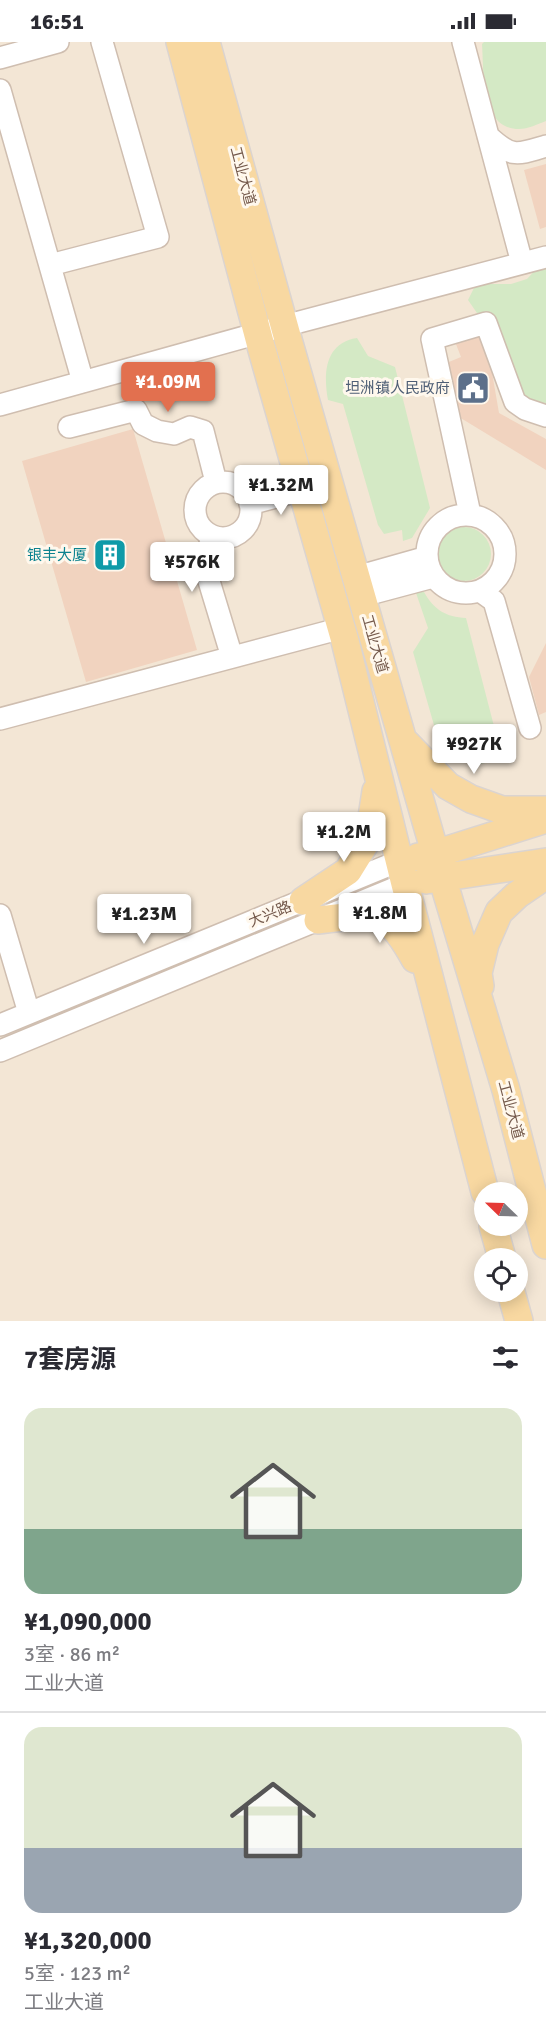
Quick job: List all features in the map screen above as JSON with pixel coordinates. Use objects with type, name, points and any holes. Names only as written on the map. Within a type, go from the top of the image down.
[{"type":"main road","name":"工业大道","points":[[180,42],[258,333],[342,628],[481,1182]]},
{"type":"main road","name":"工业大道","points":[[206,42],[284,326],[506,1090],[546,1245]]},
{"type":"main road","points":[[403,740],[447,786],[471,799],[502,810],[546,810]]},
{"type":"main road","name":"工业大道","points":[[311,910],[348,871],[369,837],[378,774]]},
{"type":"main road","name":"大兴路","points":[[439,865],[546,819]]},
{"type":"main road","name":"大兴路","points":[[402,873],[439,865],[546,862]]},
{"type":"main road","points":[[484,1017],[478,973],[485,944],[499,912],[517,895],[546,875]]},
{"type":"main road","points":[[311,910],[381,916],[391,922],[401,934],[431,988]]},
{"type":"main road","points":[[514,1302],[519,1321]]},
{"type":"street","points":[[0,58],[58,42]]},
{"type":"street","points":[[50,265],[158,237],[102,42]]},
{"type":"street","points":[[463,42],[522,263]]},
{"type":"street","points":[[0,90],[83,382]]},
{"type":"street","points":[[488,136],[502,149],[519,154],[546,146]]},
{"type":"street","points":[[0,405],[546,256]]},
{"type":"street","points":[[470,514],[432,339],[486,323],[515,402],[525,409],[546,416]]},
{"type":"street","points":[[69,427],[136,410],[142,424],[157,431],[174,434],[190,427],[203,431],[216,482]]},
{"type":"street","points":[[216,482],[234,484],[247,496],[250,504],[251,513],[248,523],[234,536],[215,537],[200,526],[195,517],[195,508],[201,492],[216,482]]},
{"type":"street","points":[[250,504],[302,490]]},
{"type":"street","points":[[470,514],[483,518],[493,525],[501,536],[505,548],[505,561],[500,573],[491,584],[480,591],[454,592],[442,586],[430,567],[429,539],[435,528],[445,520],[457,515],[470,514]]},
{"type":"street","points":[[215,537],[202,558],[232,657]]},
{"type":"street","points":[[359,587],[430,567]]},
{"type":"street","points":[[480,591],[494,601],[530,728]]},
{"type":"street","points":[[0,719],[342,628]]},
{"type":"street","name":"大兴路","points":[[0,1025],[311,910],[402,873]]},
{"type":"street","name":"大兴路","points":[[0,1051],[311,910]]},
{"type":"street","points":[[0,915],[28,1013]]},
{"type":"shaded area","points":[[0,42],[546,42],[546,1321],[0,1321]]},
{"type":"green space","points":[[484,42],[546,42],[546,121],[519,129],[506,126],[497,120],[491,109],[484,83],[482,44]]},
{"type":"green space","points":[[540,265],[546,267],[546,403],[532,402],[519,392],[502,361],[502,335],[495,320],[477,313],[468,300],[476,284],[511,284],[527,279]]},
{"type":"green space","points":[[357,338],[368,356],[395,367],[430,508],[412,538],[403,541],[402,530],[384,534],[378,525],[343,404],[328,400],[326,380],[332,353],[346,341]]},
{"type":"green space","points":[[459,527],[469,527],[483,535],[489,544],[491,554],[489,564],[483,573],[469,581],[459,581],[442,569],[437,559],[437,549],[449,532]]},
{"type":"green space","points":[[415,590],[424,592],[432,604],[441,611],[452,616],[466,618],[503,761],[477,764],[456,758],[440,746],[413,652],[428,628]]},
{"type":"building","points":[[546,164],[546,227],[540,229],[524,170]]},
{"type":"building","name":"坦洲镇人民政府","points":[[485,332],[499,413],[546,439],[546,470],[459,417],[444,364],[461,357],[454,339]]},
{"type":"building","name":"银丰大厦","points":[[133,429],[197,650],[86,682],[22,461]]},
{"type":"building","points":[[546,643],[546,712],[539,715],[529,677]]},
{"type":"place","name":"坦洲镇人民政府","points":[[473,388]]},
{"type":"place","name":"银丰大厦","points":[[110,555]]}]
